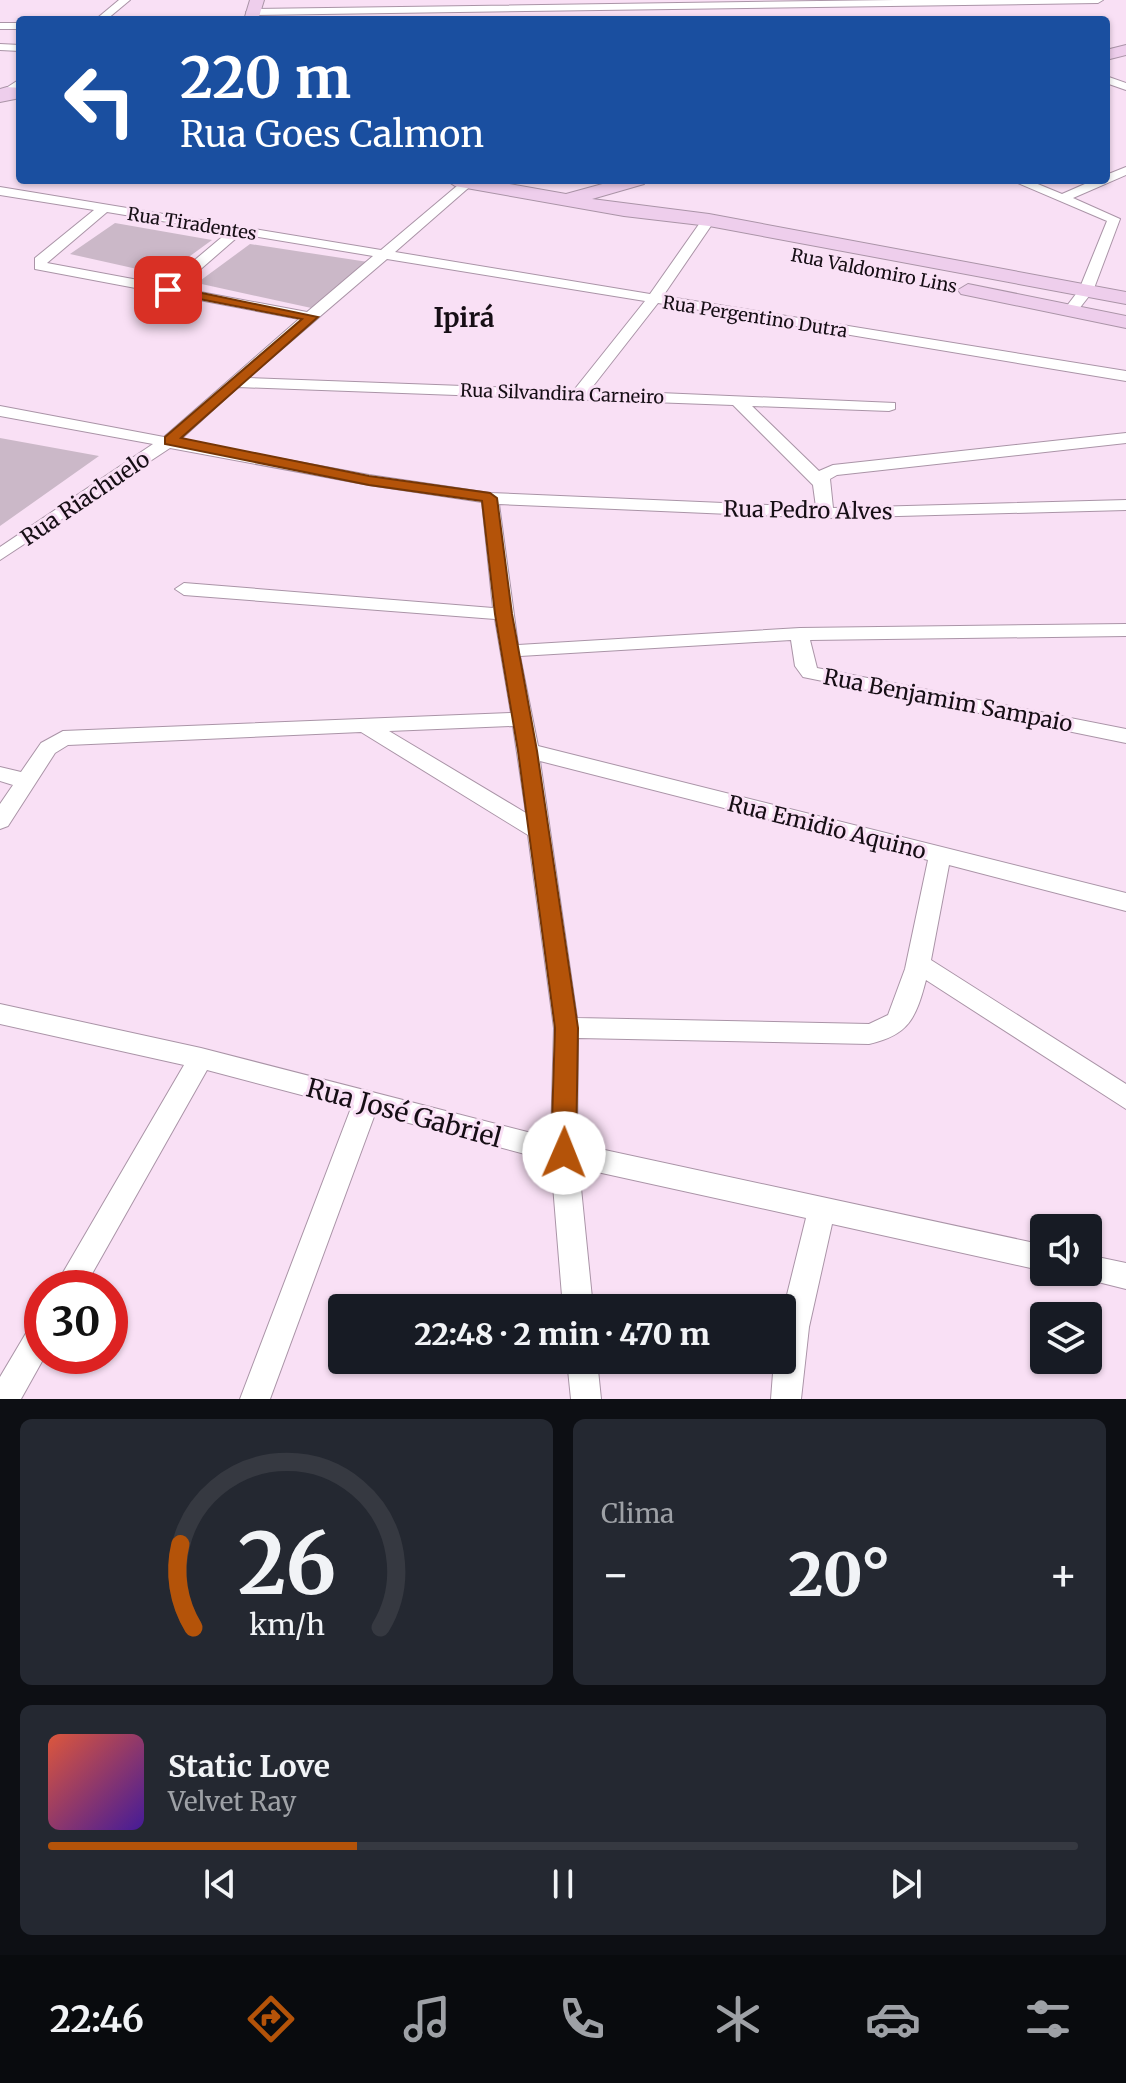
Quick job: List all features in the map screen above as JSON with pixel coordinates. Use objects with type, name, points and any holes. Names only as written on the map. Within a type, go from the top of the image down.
[{"type":"street","points":[[105,16],[125,0]]},
{"type":"street","points":[[358,10],[371,0]]},
{"type":"street","points":[[253,11],[598,3],[848,4],[1098,0]]},
{"type":"street","points":[[848,4],[849,16]]},
{"type":"street","points":[[321,16],[327,11]]},
{"type":"street","name":"Rua Riachuelo","points":[[0,555],[170,440],[385,254],[460,184]]},
{"type":"street","name":"Rua Valdomiro Lins","points":[[474,184],[624,210],[1126,322]]},
{"type":"street","points":[[567,200],[624,184]]},
{"type":"street","points":[[1028,184],[1114,221],[1086,291],[1070,311]]},
{"type":"street","points":[[1064,197],[1095,184]]},
{"type":"street","name":"Rua Tiradentes","points":[[2,192],[385,254]]},
{"type":"street","points":[[103,209],[38,264],[45,268],[312,317]]},
{"type":"street","points":[[579,394],[653,300],[703,227]]},
{"type":"street","name":"Rua Valdomiro Lins","points":[[703,227],[1126,298]]},
{"type":"street","points":[[168,290],[237,231]]},
{"type":"street","name":"Rua Pergentino Dutra","points":[[385,254],[1126,376]]},
{"type":"street","name":"Rua Silvandira Carneiro","points":[[234,382],[889,406]]},
{"type":"street","points":[[737,400],[821,483]]},
{"type":"street","name":"Rua Pedro Alves","points":[[0,411],[170,440],[369,480],[490,498],[825,513],[1126,505]]},
{"type":"street","points":[[825,513],[821,477],[833,470],[1126,438]]},
{"type":"street","points":[[490,498],[503,614],[528,751],[566,1028],[564,1153],[577,1294]]},
{"type":"street","points":[[184,589],[503,614]]},
{"type":"street","points":[[511,651],[800,634],[1126,630]]},
{"type":"street","name":"Rua Benjamim Sampaio","points":[[800,634],[805,666],[810,673],[1126,736]]},
{"type":"street","points":[[0,821],[52,743],[63,738],[520,719]]},
{"type":"street","points":[[364,725],[539,831]]},
{"type":"street","name":"Rua Emidio Aquino","points":[[528,751],[1126,902]]},
{"type":"street","points":[[0,774],[26,781]]},
{"type":"street","points":[[566,1028],[869,1034],[883,1031],[901,1017],[918,963],[940,855]]},
{"type":"street","points":[[918,963],[1126,1098]]},
{"type":"street","name":"Rua José Gabriel","points":[[0,1014],[201,1058],[366,1104],[564,1153],[1030,1255]]},
{"type":"street","points":[[78,1270],[201,1058]]},
{"type":"street","points":[[255,1399],[366,1104]]},
{"type":"street","points":[[786,1399],[792,1331],[822,1210]]},
{"type":"street","points":[[1102,1271],[1126,1276]]},
{"type":"street","points":[[4,1399],[24,1364]]},
{"type":"street","points":[[583,1374],[586,1399]]},
{"type":"shaded area","points":[[115,223],[212,240],[164,275],[70,254]]},
{"type":"shaded area","points":[[250,244],[368,262],[316,309],[197,283]]},
{"type":"shaded area","points":[[0,438],[99,456],[0,526]]},
{"type":"district","name":"Ipirá","points":[[464,318]]},
{"type":"route","points":[[168,290],[312,317],[170,440],[369,480],[490,498],[503,614],[528,751],[566,1028],[564,1153]]}]
